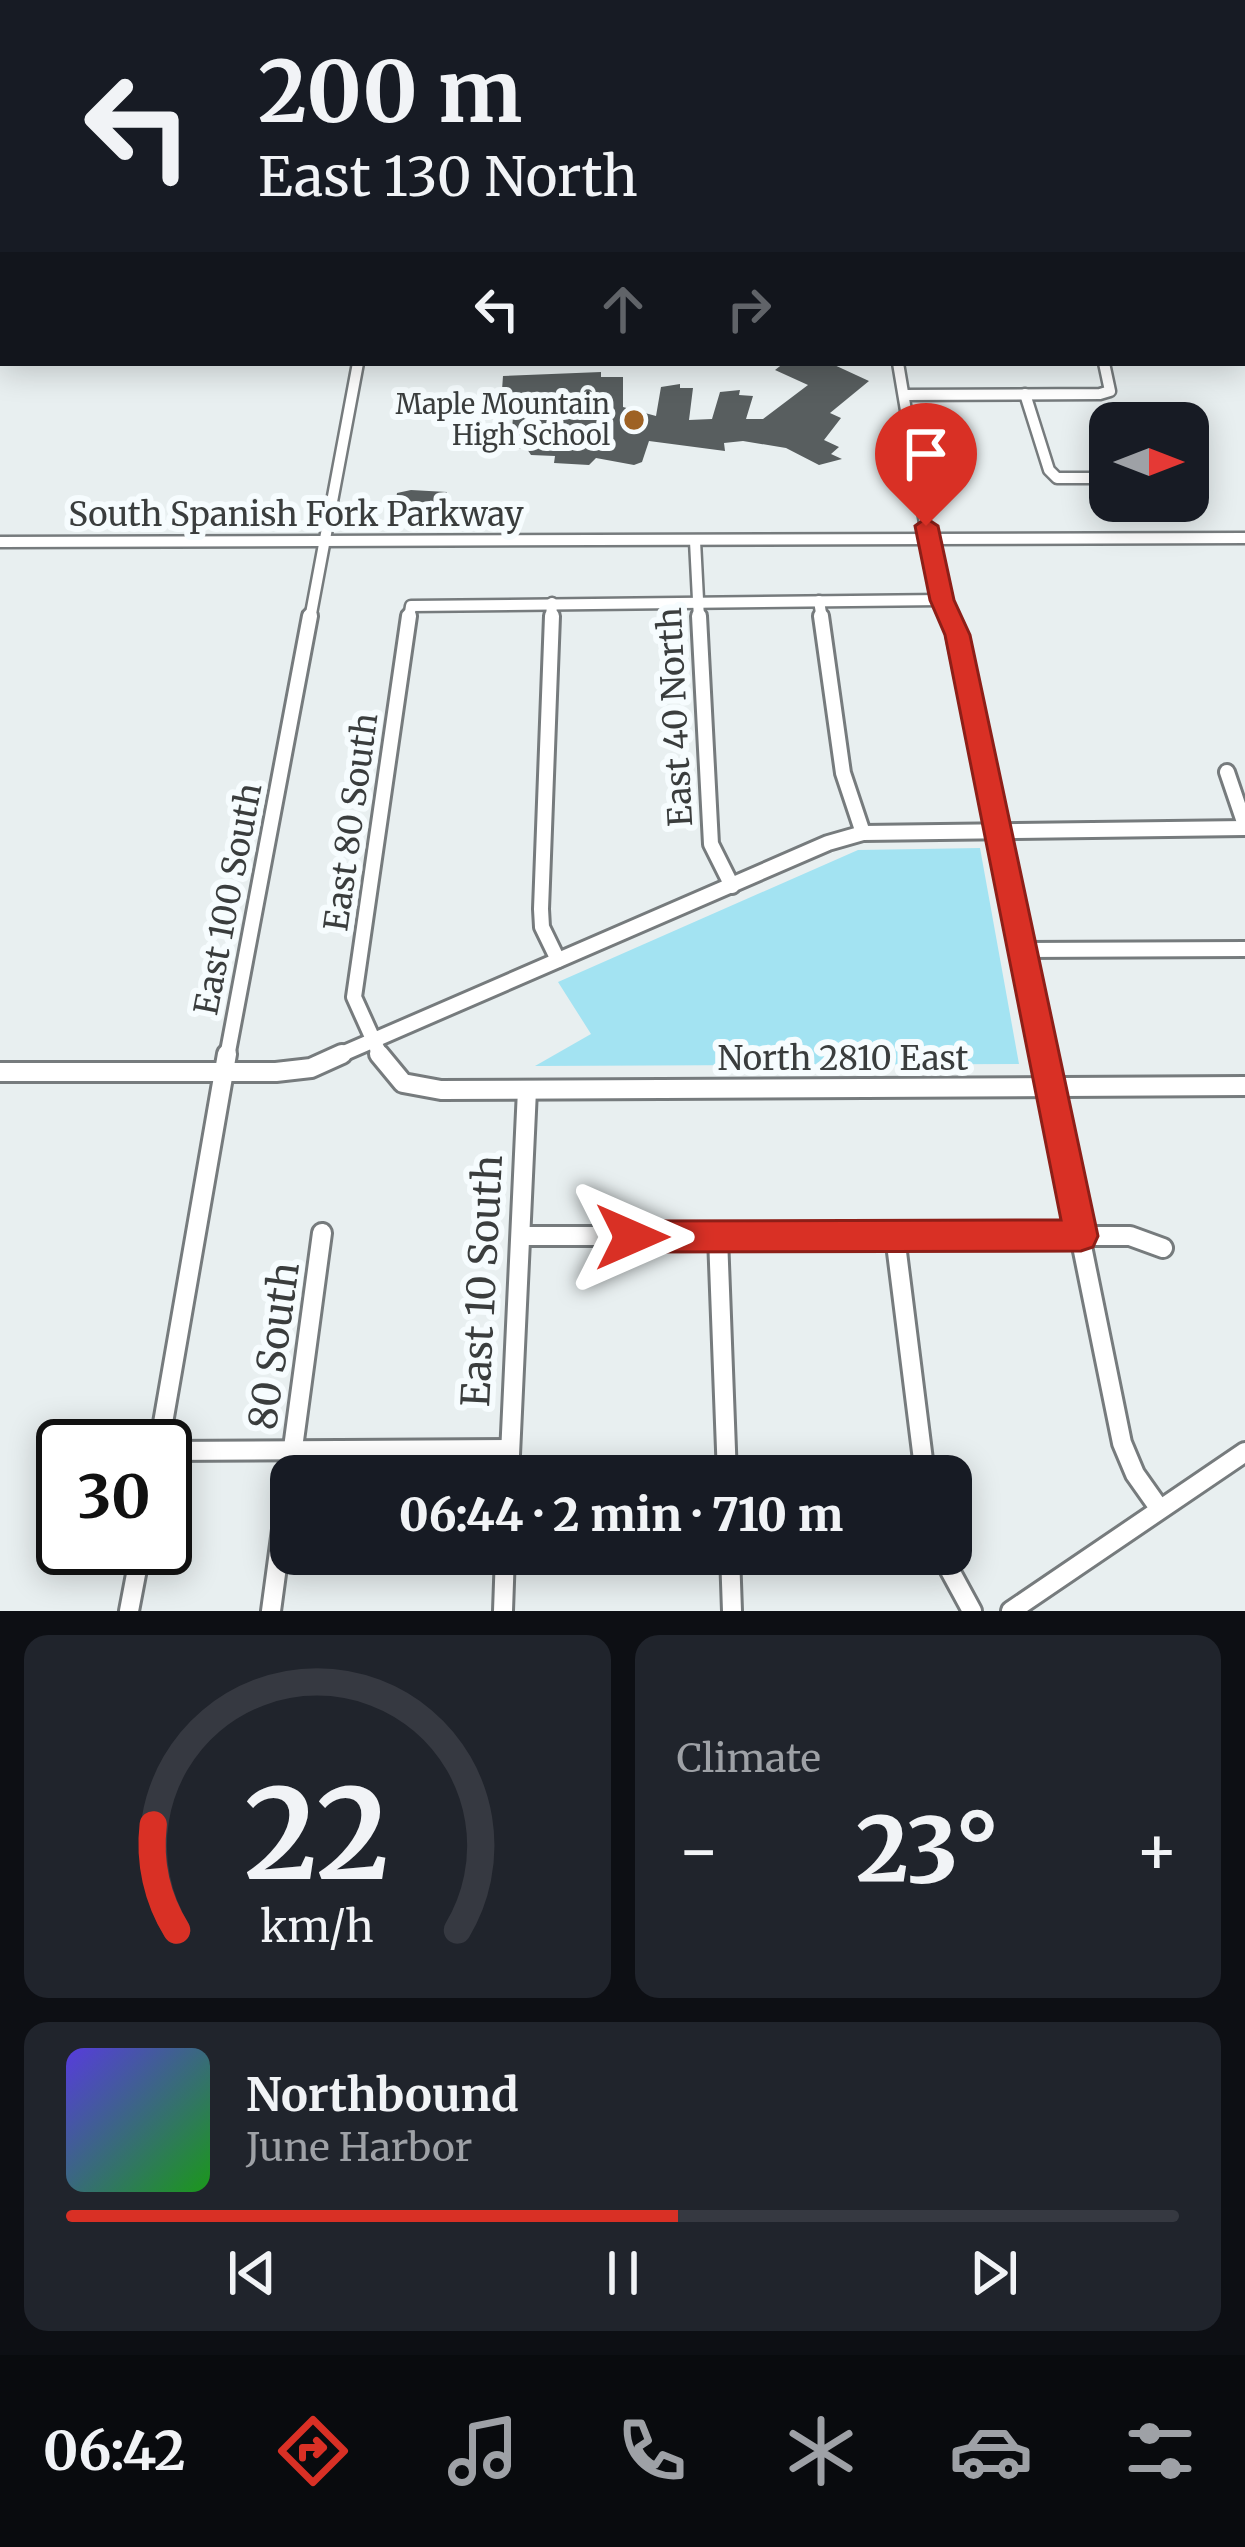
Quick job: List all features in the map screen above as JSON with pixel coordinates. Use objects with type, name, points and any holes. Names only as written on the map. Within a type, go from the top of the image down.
[{"type":"street","name":"East 100 South","points":[[167,1419],[225,1072],[357,366]]},
{"type":"street","points":[[899,366],[912,462],[942,600],[957,635],[1122,1443],[1135,1474],[1159,1508]]},
{"type":"street","points":[[905,395],[1110,392],[1105,366]]},
{"type":"street","points":[[1024,394],[1049,470],[1057,478],[1089,478]]},
{"type":"street","name":"South Spanish Fork Parkway","points":[[0,542],[1245,538]]},
{"type":"street","name":"East 40 North","points":[[695,541],[711,844],[732,886]]},
{"type":"street","points":[[558,961],[542,927],[541,909],[552,603],[942,600]]},
{"type":"street","points":[[819,601],[844,773],[863,833]]},
{"type":"street","name":"East 80 South","points":[[371,1044],[354,997],[411,606],[552,603]]},
{"type":"street","points":[[0,1072],[300,1070],[863,833],[1245,826],[1227,772]]},
{"type":"street","points":[[1023,950],[1245,949]]},
{"type":"street","name":"North 2810 East","points":[[371,1044],[403,1083],[441,1090],[1245,1086]]},
{"type":"street","name":"East 10 South","points":[[510,1455],[527,1090]]},
{"type":"street","name":"80 South","points":[[272,1611],[322,1233]]},
{"type":"street","points":[[521,1236],[1130,1236],[1163,1248]]},
{"type":"street","points":[[895,1236],[922,1455]]},
{"type":"street","points":[[718,1237],[726,1455]]},
{"type":"street","points":[[192,1448],[510,1449]]},
{"type":"street","points":[[1011,1611],[1245,1453]]},
{"type":"street","points":[[129,1611],[136,1575]]},
{"type":"street","points":[[503,1611],[504,1575]]},
{"type":"street","points":[[731,1575],[732,1611]]},
{"type":"street","points":[[952,1575],[972,1611]]},
{"type":"shaded area","points":[[980,848],[1019,1064],[535,1066],[591,1034],[558,982],[858,850]]},
{"type":"building","name":"Maple Mountain High School","points":[[780,366],[836,366],[869,381],[830,413],[841,418],[824,440],[839,447],[831,454],[842,459],[819,465],[786,448],[743,441],[724,443],[725,451],[649,441],[642,462],[634,465],[596,458],[589,465],[554,463],[555,456],[498,448],[499,429],[512,429],[513,417],[501,404],[503,376],[601,372],[601,377],[623,377],[623,407],[656,416],[661,387],[680,384],[680,388],[693,388],[689,420],[712,419],[720,392],[740,390],[739,395],[753,396],[746,419],[763,419],[808,385],[775,370]]},
{"type":"building","points":[[447,492],[445,514],[394,514],[397,493]]},
{"type":"place","name":"Maple Mountain High School","points":[[634,420]]},
{"type":"route","points":[[632,1237],[1081,1236],[957,635],[942,600],[926,526]]}]
